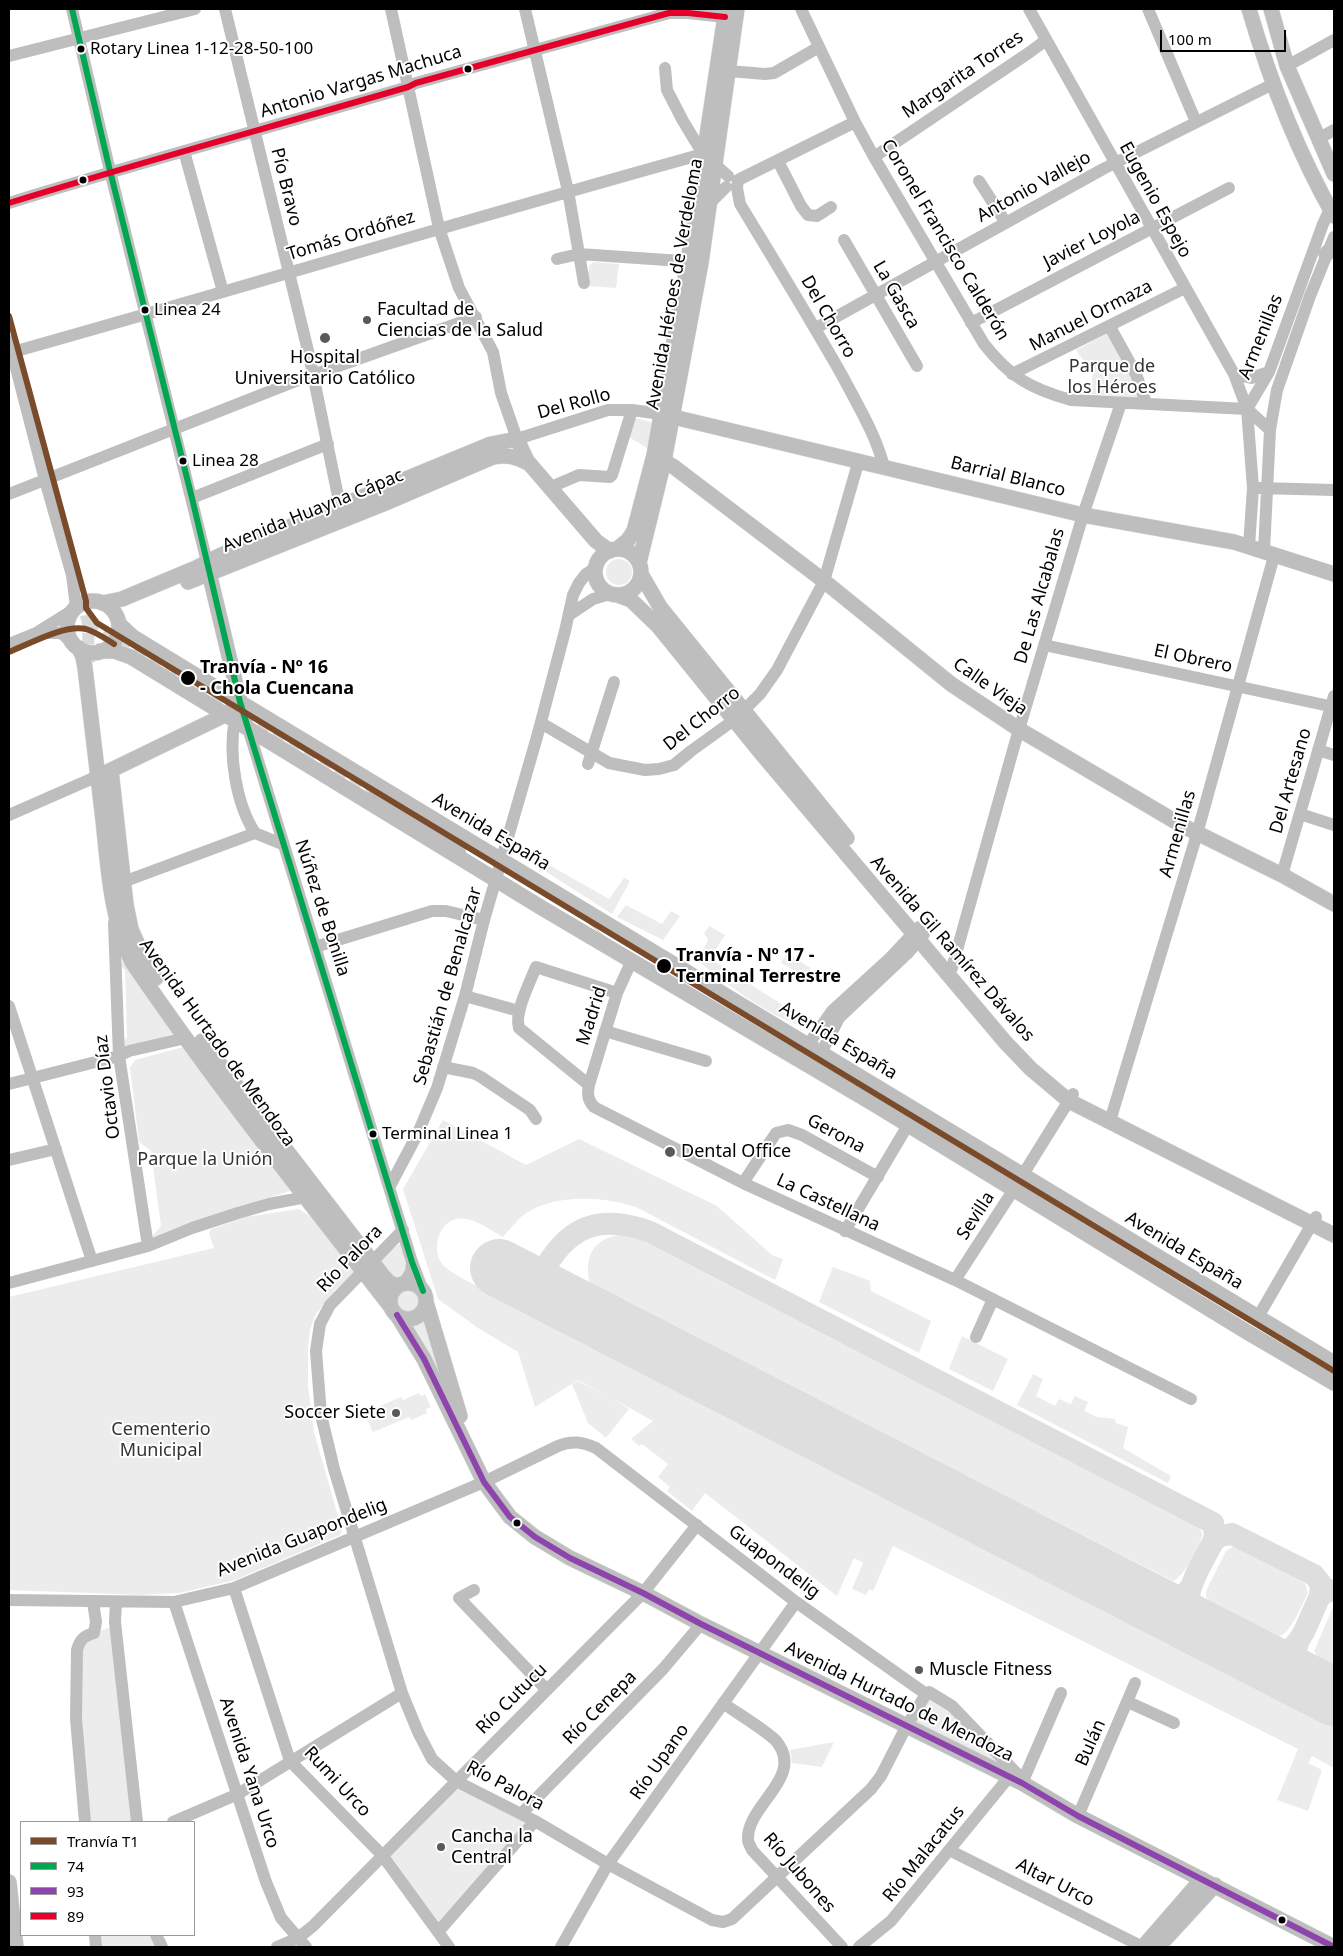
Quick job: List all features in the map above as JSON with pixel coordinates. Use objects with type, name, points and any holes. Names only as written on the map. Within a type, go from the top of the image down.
[{"type":"main road","points":[[1248,9],[1273,84],[1306,163],[1333,210]]},
{"type":"main road","points":[[1271,9],[1287,66],[1334,174]]},
{"type":"main road","name":"Avenida Héroes de Verdeloma","points":[[694,262],[709,204],[709,158],[729,71],[729,12]]},
{"type":"main road","name":"Avenida Héroes de Verdeloma","points":[[640,568],[694,262],[729,12]]},
{"type":"main road","name":"Barrial Blanco","points":[[666,416],[859,460],[1083,515],[1249,546],[1334,574]]},
{"type":"main road","name":"Avenida Gil Ramírez Dávalos","points":[[510,440],[596,541],[614,550],[627,551],[633,555],[660,607],[739,716]]},
{"type":"main road","name":"Avenida Huayna Cápac","points":[[118,621],[124,608],[208,568],[386,495],[491,444],[510,440]]},
{"type":"main road","name":"Avenida Huayna Cápac","points":[[386,495],[503,455],[528,463]]},
{"type":"main road","name":"Avenida Héroes de Verdeloma","points":[[614,550],[628,540],[634,531],[659,458]]},
{"type":"main road","name":"Calle Vieja","points":[[659,458],[674,467],[824,581],[951,684],[1020,730],[1197,834],[1282,875],[1334,904]]},
{"type":"main road","name":"Avenida Gil Ramírez Dávalos","points":[[577,520],[596,566],[595,574],[600,586],[614,595],[631,600],[649,616],[739,716],[949,970],[1034,1065],[1071,1097],[1314,1221],[1334,1235]]},
{"type":"main road","points":[[596,566],[602,556],[614,550]]},
{"type":"main road","name":"Avenida Huayna Cápac","points":[[102,603],[122,598],[196,568],[208,568]]},
{"type":"main road","name":"Núñez de Bonilla","points":[[208,568],[234,698]]},
{"type":"main road","points":[[614,595],[631,592],[636,587],[640,568]]},
{"type":"main road","points":[[95,601],[102,603],[108,606],[118,621],[118,631],[113,643],[100,651],[88,652],[76,646],[68,633],[68,621],[74,609],[86,602],[95,601]]},
{"type":"main road","name":"Avenida España","points":[[118,621],[133,637],[1334,1364]]},
{"type":"main road","name":"Avenida Hurtado de Mendoza","points":[[76,646],[83,657],[131,929],[138,947],[190,1035],[306,1197],[368,1266],[387,1280],[401,1285]]},
{"type":"main road","name":"Avenida España","points":[[100,651],[114,651],[126,655],[236,720],[491,876],[908,1125],[1334,1383]]},
{"type":"main road","points":[[104,773],[236,720],[234,698]]},
{"type":"main road","name":"Avenida Hurtado de Mendoza","points":[[104,773],[108,870],[120,931],[132,962],[368,1266],[420,1352],[484,1482],[510,1517],[535,1537],[570,1558],[643,1593],[700,1624],[906,1727],[1018,1780],[1078,1816],[1334,1947]]},
{"type":"main road","name":"Avenida Gil Ramírez Dávalos","points":[[1314,1221],[1334,1225]]},
{"type":"main road","points":[[414,1284],[425,1296],[423,1311],[416,1317],[406,1319],[394,1311],[391,1295],[401,1285],[414,1284]]},
{"type":"main road","name":"Avenida Hurtado de Mendoza","points":[[425,1296],[473,1460]]},
{"type":"main road","points":[[9,1882],[16,1947]]},
{"type":"main road","points":[[1143,1947],[1208,1882]]},
{"type":"main road","points":[[1158,1947],[1208,1882]]},
{"type":"street","points":[[72,9],[208,568]]},
{"type":"street","points":[[9,56],[195,9]]},
{"type":"street","name":"Pío Bravo","points":[[225,9],[289,274],[343,513]]},
{"type":"street","points":[[391,9],[439,228],[459,288],[493,352],[510,440]]},
{"type":"street","points":[[525,9],[568,191],[584,283]]},
{"type":"street","name":"Coronel Francisco Calderón","points":[[801,9],[855,122],[874,156],[971,323],[998,361],[1012,374],[1043,392],[1071,400],[1247,409]]},
{"type":"street","name":"Eugenio Espejo","points":[[1029,9],[1234,374],[1247,409]]},
{"type":"street","points":[[1148,9],[1196,122]]},
{"type":"street","name":"Antonio Vargas Machuca","points":[[9,202],[110,171],[255,132],[416,83],[669,13],[729,12]]},
{"type":"street","name":"Margarita Torres","points":[[874,156],[1046,40]]},
{"type":"street","points":[[1287,66],[1334,40]]},
{"type":"street","points":[[729,71],[774,73],[819,47]]},
{"type":"street","name":"Del Chorro","points":[[665,68],[667,90],[682,121],[709,158],[732,183],[740,204],[816,328],[868,423],[884,467]]},
{"type":"street","name":"Antonio Vallejo","points":[[816,328],[1116,163],[1273,84]]},
{"type":"street","points":[[709,204],[732,183],[855,122]]},
{"type":"street","points":[[1318,139],[1334,130]]},
{"type":"street","points":[[184,151],[223,292]]},
{"type":"street","name":"Tomás Ordóñez","points":[[10,348],[147,314],[568,191],[709,158]]},
{"type":"street","points":[[778,161],[801,206],[808,215],[817,216],[831,207]]},
{"type":"street","points":[[980,181],[1006,224]]},
{"type":"street","name":"Javier Loyola","points":[[971,323],[1228,188]]},
{"type":"street","name":"Armenillas","points":[[1247,409],[1269,372],[1333,210]]},
{"type":"street","name":"Armenillas","points":[[1111,1118],[1197,834],[1238,687],[1269,553],[1267,488],[1270,430],[1277,390],[1334,237]]},
{"type":"street","name":"La Gasca","points":[[844,240],[917,366]]},
{"type":"street","points":[[557,259],[579,254],[694,262]]},
{"type":"street","name":"Manuel Ormaza","points":[[1012,374],[1110,327],[1185,288]]},
{"type":"street","points":[[9,494],[312,375],[476,317]]},
{"type":"street","points":[[1110,327],[1136,374],[1146,403]]},
{"type":"street","points":[[9,644],[36,633],[74,609],[72,575],[10,348]]},
{"type":"street","points":[[1234,374],[1251,378],[1269,372]]},
{"type":"street","name":"De Las Alcabalas","points":[[949,970],[1083,515],[1122,403]]},
{"type":"street","points":[[1247,409],[1270,430]]},
{"type":"street","points":[[1247,409],[1253,488],[1249,546]]},
{"type":"street","name":"Del Rollo","points":[[510,440],[608,410],[632,410],[666,416]]},
{"type":"street","points":[[551,487],[579,475],[610,477],[632,410]]},
{"type":"street","points":[[192,498],[328,444]]},
{"type":"street","name":"Del Chorro","points":[[541,723],[590,758],[645,770],[674,765],[739,716],[769,683],[786,657],[824,581],[859,460]]},
{"type":"street","points":[[1253,488],[1334,490]]},
{"type":"street","name":"Sebastián de Benalcazar","points":[[390,1186],[425,1118],[437,1088],[465,996],[484,920],[491,876],[502,861],[541,723],[569,615],[572,595],[578,582],[596,566]]},
{"type":"street","points":[[569,615],[593,599],[614,595]]},
{"type":"street","points":[[36,633],[61,633],[76,646]]},
{"type":"street","name":"El Obrero","points":[[1044,646],[1238,687],[1333,703]]},
{"type":"street","points":[[590,758],[614,682]]},
{"type":"street","name":"Núñez de Bonilla","points":[[234,698],[236,720],[282,844],[390,1186],[412,1262],[425,1296]]},
{"type":"street","name":"Del Artesano","points":[[1282,875],[1333,703]]},
{"type":"street","points":[[236,720],[232,744],[236,776],[245,811],[255,833]]},
{"type":"street","points":[[1318,750],[1334,755]]},
{"type":"street","points":[[9,815],[104,773]]},
{"type":"street","name":"Avenida España","points":[[374,795],[438,834],[491,876]]},
{"type":"street","points":[[1300,814],[1334,825]]},
{"type":"street","points":[[123,882],[255,833],[282,844]]},
{"type":"street","name":"Octavio Díaz","points":[[114,898],[119,1056],[148,1246]]},
{"type":"street","points":[[315,946],[432,911],[446,911],[484,920]]},
{"type":"street","points":[[815,1049],[832,1011],[919,933]]},
{"type":"street","name":"Madrid","points":[[589,1085],[617,993],[632,960]]},
{"type":"street","points":[[589,1085],[519,1028],[519,1011],[536,967],[617,993]]},
{"type":"street","points":[[465,996],[519,1011]]},
{"type":"street","points":[[9,1006],[92,1261]]},
{"type":"street","points":[[605,1031],[706,1061]]},
{"type":"street","points":[[9,1084],[119,1056],[128,1056],[180,1043],[190,1035]]},
{"type":"street","points":[[443,1067],[473,1073],[481,1077],[530,1110],[536,1119]]},
{"type":"street","name":"La Castellana","points":[[589,1085],[587,1094],[589,1101],[594,1107],[743,1183],[955,1280],[1191,1399]]},
{"type":"street","name":"Sevilla","points":[[955,1280],[1071,1097]]},
{"type":"street","points":[[845,1231],[908,1125]]},
{"type":"street","name":"Gerona","points":[[743,1183],[776,1133],[788,1130],[802,1135],[878,1176]]},
{"type":"street","points":[[9,1160],[56,1149]]},
{"type":"street","points":[[9,1283],[148,1246],[192,1228],[269,1204],[306,1197]]},
{"type":"street","points":[[1258,1317],[1314,1221]]},
{"type":"street","name":"Río Palora","points":[[403,1230],[330,1305],[323,1316],[317,1334],[316,1352],[321,1415],[327,1443],[402,1693],[418,1732],[432,1759],[456,1781],[521,1814],[608,1864],[712,1920],[723,1922],[732,1919],[871,1789],[881,1776],[906,1727],[926,1694]]},
{"type":"street","points":[[401,1285],[411,1272],[412,1262]]},
{"type":"street","points":[[976,1338],[993,1299]]},
{"type":"street","name":"Guapondelig","points":[[484,1482],[570,1442],[578,1442],[596,1448],[796,1602],[926,1694],[929,1692],[952,1706],[1018,1780]]},
{"type":"street","name":"Avenida Guapondelig","points":[[9,1600],[174,1602],[234,1588],[484,1482]]},
{"type":"street","name":"Río Cutucu","points":[[277,1947],[302,1943],[313,1926],[382,1855],[643,1593],[697,1526]]},
{"type":"street","name":"Rumi Urco","points":[[234,1588],[290,1761],[382,1855],[449,1947]]},
{"type":"street","points":[[474,1590],[459,1598],[546,1689]]},
{"type":"street","points":[[85,1821],[76,1719],[77,1650],[80,1640],[94,1633],[96,1622],[93,1602]]},
{"type":"street","points":[[116,1602],[115,1622],[137,1821]]},
{"type":"street","name":"Avenida Yana Urco","points":[[174,1602],[266,1882],[282,1918],[302,1943]]},
{"type":"street","name":"Río Upano","points":[[564,1946],[608,1864],[796,1602]]},
{"type":"street","points":[[96,1622],[115,1622]]},
{"type":"street","name":"Río Cenepa","points":[[521,1814],[662,1669],[700,1624]]},
{"type":"street","name":"Bulán","points":[[1078,1816],[1135,1684]]},
{"type":"street","points":[[175,1821],[238,1794],[402,1693]]},
{"type":"street","name":"Río Malacatus","points":[[859,1947],[891,1921],[950,1851],[1018,1780],[1061,1693]]},
{"type":"street","points":[[1128,1702],[1174,1723]]},
{"type":"street","name":"Río Jubones","points":[[723,1704],[776,1740],[784,1758],[784,1768],[780,1778],[750,1826],[748,1840],[752,1850],[842,1947]]},
{"type":"street","points":[[438,1932],[535,1822]]},
{"type":"street","name":"Altar Urco","points":[[950,1851],[1143,1947]]},
{"type":"green space","points":[[593,262],[619,264],[616,288],[587,286],[589,266]]},
{"type":"green space","name":"Parque de los Héroes","points":[[1108,333],[1134,377],[1138,398],[1091,394],[1093,367],[1088,367],[1076,350]]},
{"type":"green space","points":[[632,417],[654,423],[647,448],[629,437]]},
{"type":"green space","points":[[619,559],[629,562],[632,572],[629,582],[619,585],[609,582],[606,572],[609,562]]},
{"type":"green space","points":[[519,848],[609,899],[624,878],[630,881],[612,914],[520,855]]},
{"type":"green space","points":[[626,905],[662,924],[671,911],[680,916],[663,940],[617,917]]},
{"type":"green space","points":[[709,926],[725,935],[710,958],[804,1019],[801,1026],[760,1006],[734,989],[698,961],[708,939],[704,933]]},
{"type":"green space","points":[[787,953],[811,968],[805,976],[781,963]]},
{"type":"green space","points":[[124,960],[175,1034],[126,1049],[123,1042],[127,1037],[125,970],[121,967],[121,963]]},
{"type":"green space","name":"Parque la Unión","points":[[187,1046],[293,1190],[191,1222],[151,1238],[161,1226],[151,1151],[139,1142],[130,1067],[135,1060]]},
{"type":"green space","points":[[443,1120],[526,1165],[579,1139],[717,1206],[772,1255],[783,1259],[775,1280],[636,1207],[623,1203],[577,1199],[561,1200],[533,1209],[521,1217],[503,1237],[481,1224],[469,1220],[457,1219],[450,1221],[441,1231],[438,1238],[437,1253],[444,1266],[480,1288],[1334,1725],[1334,1768],[1312,1756],[1308,1763],[1322,1770],[1308,1811],[1277,1800],[1298,1749],[893,1546],[873,1591],[869,1589],[866,1595],[852,1589],[863,1563],[854,1558],[837,1596],[705,1493],[692,1511],[667,1491],[670,1487],[658,1477],[668,1464],[642,1444],[639,1446],[631,1439],[653,1421],[613,1399],[629,1409],[606,1438],[588,1423],[572,1384],[578,1381],[607,1396],[578,1380],[535,1407],[518,1352],[478,1328],[438,1299],[403,1189]]},
{"type":"green space","name":"Cementerio Municipal","points":[[299,1209],[314,1219],[354,1273],[334,1291],[316,1314],[310,1329],[308,1348],[308,1386],[314,1432],[342,1530],[340,1535],[235,1580],[180,1593],[139,1595],[9,1590],[9,1297],[214,1248],[209,1234],[211,1229],[246,1217]]},
{"type":"green space","points":[[622,1235],[639,1239],[1198,1527],[1202,1534],[1201,1539],[1191,1560],[1182,1574],[1173,1581],[599,1289],[590,1283],[588,1265],[590,1257],[598,1244],[612,1237]]},
{"type":"green space","points":[[399,1244],[402,1244],[408,1272],[397,1280],[379,1261]]},
{"type":"green space","points":[[833,1267],[870,1281],[871,1291],[931,1321],[919,1353],[819,1302]]},
{"type":"green space","points":[[409,1287],[419,1291],[423,1301],[419,1311],[409,1315],[399,1311],[395,1301],[399,1291]]},
{"type":"green space","points":[[426,1315],[461,1430],[407,1324]]},
{"type":"green space","points":[[962,1336],[1008,1359],[993,1391],[949,1369]]},
{"type":"green space","points":[[1033,1374],[1043,1379],[1036,1396],[1055,1406],[1059,1399],[1071,1404],[1075,1396],[1088,1402],[1084,1411],[1097,1417],[1115,1419],[1116,1423],[1128,1427],[1123,1448],[1171,1476],[1168,1483],[1017,1405]]},
{"type":"green space","name":"Soccer Siete","points":[[419,1393],[421,1396],[425,1394],[431,1407],[426,1409],[427,1413],[411,1420],[409,1417],[373,1432],[364,1413],[401,1397],[403,1400]]},
{"type":"green space","points":[[1232,1547],[1237,1547],[1305,1583],[1308,1593],[1292,1623],[1284,1634],[1279,1637],[1213,1604],[1206,1597],[1206,1591],[1226,1551]]},
{"type":"green space","points":[[1334,1605],[1334,1669],[1320,1661],[1314,1651]]},
{"type":"green space","points":[[111,1627],[136,1821],[87,1821],[79,1719],[83,1643],[95,1633]]},
{"type":"green space","points":[[930,1695],[968,1723],[1022,1780],[911,1727]]},
{"type":"green space","points":[[834,1742],[822,1767],[792,1763],[790,1750]]},
{"type":"green space","points":[[453,1785],[531,1824],[439,1928],[385,1855]]},
{"type":"green space","points":[[97,1936],[156,1936],[161,1947],[99,1947]]},
{"type":"taxiway","points":[[535,1287],[555,1253],[567,1240],[580,1231],[594,1225],[611,1224],[629,1226],[650,1232],[1213,1523],[1215,1535],[1213,1542],[1220,1536],[1232,1534],[1314,1575],[1321,1584],[1320,1596],[1334,1590]]},
{"type":"taxiway","points":[[1211,1634],[1202,1627],[1190,1611],[1189,1594],[1213,1542]]},
{"type":"taxiway","points":[[1142,1598],[1156,1601],[1174,1600],[1180,1598],[1190,1588]]},
{"type":"taxiway","points":[[1251,1654],[1267,1656],[1280,1654],[1290,1649],[1303,1633],[1320,1596]]},
{"type":"taxiway","points":[[1298,1642],[1296,1659],[1301,1672],[1325,1692]]},
{"type":"runway","points":[[499,1268],[1334,1697]]},
{"type":"tunnel","points":[[77,580],[88,623],[89,668]]},
{"type":"tunnel","points":[[88,623],[374,795]]},
{"type":"tram line","name":"T1","points":[[9,316],[86,601],[86,608],[97,623],[1334,1371]]},
{"type":"tram line","name":"T1","points":[[9,652],[58,632],[77,628],[93,632],[114,644]]},
{"type":"tram line","points":[[579,915],[611,942]]},
{"type":"transit line","name":"74","points":[[72,9],[240,702],[412,1262],[423,1291]]},
{"type":"transit line","name":"89","points":[[9,203],[408,87],[416,83],[669,13],[725,17]]},
{"type":"transit line","name":"93","points":[[397,1315],[424,1359],[484,1482],[510,1517],[535,1537],[570,1558],[1022,1783],[1078,1816],[1334,1947]]},
{"type":"place","name":"Rotary Linea 1-12-28-50-100","points":[[81,49]]},
{"type":"place","name":"Linea 24","points":[[145,310]]},
{"type":"place","name":"Facultad de Ciencias de la Salud","points":[[367,320]]},
{"type":"place","name":"Hospital Universitario Católico","points":[[325,338]]},
{"type":"place","name":"Linea 28","points":[[183,461]]},
{"type":"place","name":"Tranvía - Nº 16 - Chola Cuencana","points":[[188,678]]},
{"type":"place","name":"Tranvía - Nº 17 - Terminal Terrestre","points":[[664,966]]},
{"type":"place","name":"Terminal Linea 1","points":[[373,1134]]},
{"type":"place","name":"Dental Office","points":[[670,1152]]},
{"type":"place","name":"Soccer Siete","points":[[396,1413]]},
{"type":"place","name":"Muscle Fitness","points":[[919,1670]]},
{"type":"place","name":"Cancha la Central","points":[[441,1847]]}]
